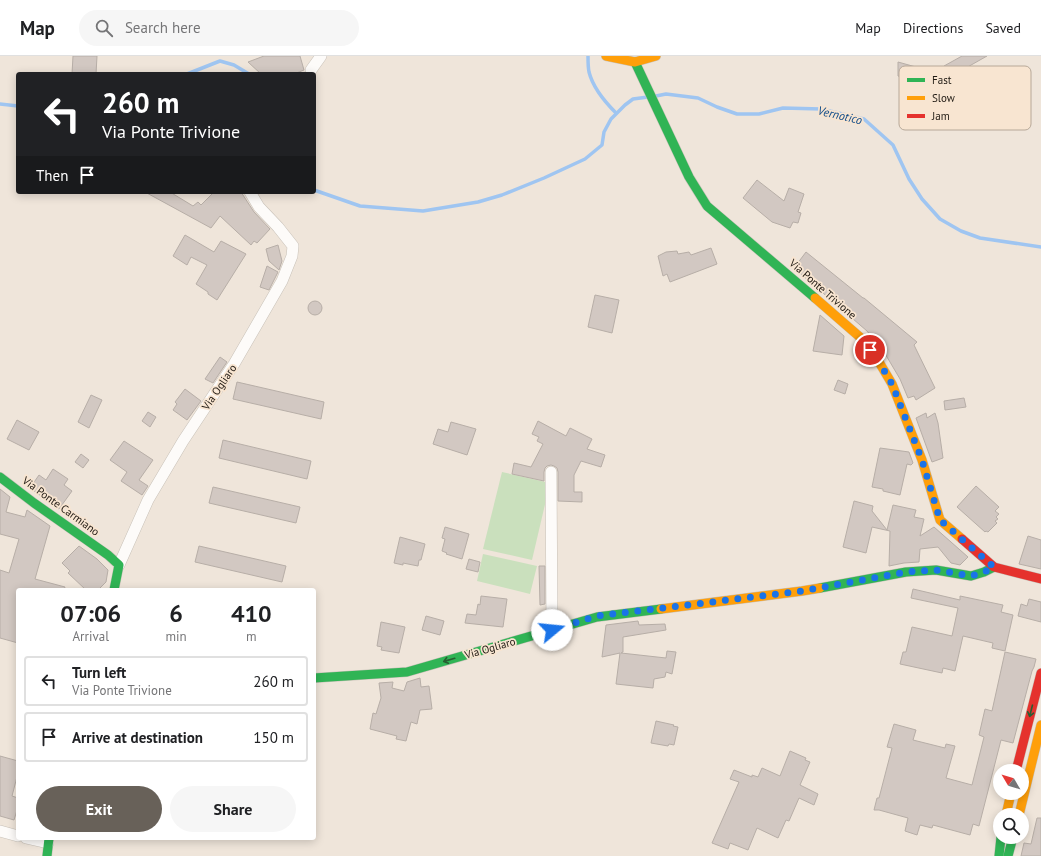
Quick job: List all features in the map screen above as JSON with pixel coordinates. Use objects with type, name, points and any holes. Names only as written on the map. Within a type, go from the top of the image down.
[{"type":"street","points":[[311,70],[321,56]]},
{"type":"street","points":[[606,56],[635,62],[656,56]]},
{"type":"street","name":"Via Ponte Trivione","points":[[635,62],[689,177],[707,206],[861,338],[879,362],[892,384],[922,460],[940,520],[994,567]]},
{"type":"street","name":"Via Ogliaro","points":[[114,588],[119,565],[148,500],[183,441],[234,364],[282,281],[292,256],[292,246],[278,227],[259,206],[251,194]]},
{"type":"street","points":[[551,472],[552,630]]},
{"type":"street","name":"Via Ponte Carmiano","points":[[0,477],[108,555],[119,565]]},
{"type":"street","points":[[994,567],[1041,579]]},
{"type":"street","name":"Via Ogliaro","points":[[316,678],[407,672],[597,616],[802,591],[906,572],[936,570],[971,576],[994,567]]},
{"type":"street","points":[[1018,764],[1041,674]]},
{"type":"street","points":[[1021,808],[1041,725]]},
{"type":"street","points":[[0,832],[16,836]]},
{"type":"street","points":[[47,856],[49,841]]},
{"type":"street","points":[[999,856],[1000,844]]},
{"type":"street","points":[[1008,856],[1011,844]]},
{"type":"green space","points":[[502,472],[550,483],[532,560],[483,549]]},
{"type":"green space","points":[[483,554],[537,566],[530,594],[477,581]]},
{"type":"building","points":[[73,56],[97,56],[96,72],[72,72]]},
{"type":"building","points":[[264,56],[300,56],[304,70],[299,72],[259,72],[248,62]]},
{"type":"building","points":[[962,56],[987,56],[969,66],[944,66]]},
{"type":"building","points":[[898,62],[912,66],[899,66],[898,76]]},
{"type":"building","points":[[757,180],[784,201],[789,188],[804,194],[798,212],[801,213],[798,223],[793,222],[790,228],[772,222],[743,198]]},
{"type":"building","points":[[149,194],[173,194],[193,206],[198,202],[201,205],[212,194],[242,194],[254,212],[270,229],[257,243],[254,241],[251,245],[220,216],[211,228]]},
{"type":"building","points":[[185,235],[214,252],[221,241],[246,254],[217,300],[196,284],[207,265],[191,257],[187,265],[173,256]]},
{"type":"building","points":[[278,245],[282,261],[279,270],[269,261],[266,249]]},
{"type":"building","points":[[711,248],[717,264],[670,282],[667,274],[663,276],[658,256],[666,252],[677,251],[678,254],[689,252],[691,255]]},
{"type":"building","points":[[806,252],[917,342],[914,345],[935,388],[916,400],[914,396],[908,398],[900,379],[877,343],[878,342],[794,268]]},
{"type":"building","points":[[267,266],[278,272],[269,290],[260,287]]},
{"type":"building","points":[[595,295],[619,300],[612,333],[588,327]]},
{"type":"building","points":[[312,301],[318,301],[322,305],[322,311],[318,315],[312,315],[308,311],[308,305]]},
{"type":"building","points":[[820,315],[844,336],[842,355],[813,351]]},
{"type":"building","points":[[220,357],[227,362],[213,383],[205,379]]},
{"type":"building","points":[[838,380],[848,384],[845,394],[834,390]]},
{"type":"building","points":[[237,382],[324,402],[321,419],[233,399]]},
{"type":"building","points":[[185,389],[201,401],[187,420],[173,410],[177,404],[175,402]]},
{"type":"building","points":[[91,395],[102,400],[89,428],[78,422]]},
{"type":"building","points":[[964,398],[966,407],[945,410],[944,401]]},
{"type":"building","points":[[148,412],[156,417],[150,427],[142,421]]},
{"type":"building","points":[[926,413],[927,418],[935,413],[938,423],[943,458],[932,462],[916,418]]},
{"type":"building","points":[[17,420],[39,432],[29,450],[7,439]]},
{"type":"building","points":[[538,421],[566,436],[570,428],[592,439],[587,449],[605,455],[601,467],[581,461],[574,475],[574,492],[582,492],[582,502],[558,501],[558,472],[557,468],[554,466],[551,465],[545,468],[544,481],[512,474],[514,463],[531,467],[543,444],[537,441],[539,437],[532,434]]},
{"type":"building","points":[[451,422],[476,429],[467,455],[433,444],[438,429],[448,432]]},
{"type":"building","points":[[223,440],[311,461],[307,479],[219,458]]},
{"type":"building","points":[[124,441],[153,460],[139,480],[148,486],[142,495],[121,481],[127,472],[110,460]]},
{"type":"building","points":[[880,448],[909,452],[913,463],[911,465],[907,464],[900,495],[872,487]]},
{"type":"building","points":[[81,454],[89,460],[83,468],[75,462]]},
{"type":"building","points":[[53,469],[68,479],[64,485],[72,491],[59,509],[30,488],[39,475],[46,480]]},
{"type":"building","points":[[976,486],[999,507],[995,511],[999,514],[996,517],[998,519],[995,521],[997,523],[988,532],[985,532],[957,507]]},
{"type":"building","points":[[213,487],[300,507],[296,523],[209,503]]},
{"type":"building","points":[[0,489],[10,497],[6,512],[25,517],[27,510],[50,526],[35,579],[65,587],[16,588],[16,642],[0,638],[0,570],[9,573],[19,539],[0,534]]},
{"type":"building","points":[[854,501],[873,506],[872,511],[887,530],[893,505],[916,510],[914,517],[924,519],[920,536],[934,527],[968,557],[960,565],[951,563],[938,547],[920,549],[919,562],[889,566],[890,531],[872,527],[866,553],[843,547]]},
{"type":"building","points":[[445,527],[469,534],[462,559],[446,554],[447,553],[442,551],[445,539],[442,538]]},
{"type":"building","points":[[1028,536],[1041,540],[1041,569],[1019,564]]},
{"type":"building","points":[[400,537],[425,544],[418,566],[394,563]]},
{"type":"building","points":[[79,546],[97,559],[108,570],[106,582],[100,588],[84,588],[68,573],[70,571],[62,563]]},
{"type":"building","points":[[199,546],[286,566],[282,582],[195,562]]},
{"type":"building","points":[[469,559],[480,562],[478,572],[466,569]]},
{"type":"building","points":[[539,566],[545,566],[545,604],[540,605]]},
{"type":"building","points":[[913,589],[960,600],[960,596],[1003,605],[1001,612],[1013,615],[1005,651],[992,648],[993,643],[963,636],[955,671],[943,668],[942,673],[900,664],[903,652],[906,652],[912,627],[952,636],[958,608],[911,598]]},
{"type":"building","points":[[481,596],[507,599],[503,627],[465,623],[467,614],[476,615],[478,604],[480,605]]},
{"type":"building","points":[[1029,599],[1041,602],[1041,622],[1018,616],[1021,604],[1027,606]]},
{"type":"building","points":[[426,616],[444,621],[440,635],[422,630]]},
{"type":"building","points":[[638,621],[639,625],[665,624],[666,630],[623,637],[623,652],[621,653],[666,658],[667,651],[676,652],[672,674],[666,672],[665,677],[654,679],[653,688],[616,684],[620,653],[602,657],[606,625]]},
{"type":"building","points":[[381,622],[405,627],[399,653],[381,650],[382,647],[377,646]]},
{"type":"building","points":[[1005,652],[1036,659],[1013,743],[1001,740],[995,764],[993,764],[993,771],[979,826],[973,824],[970,835],[933,825],[932,828],[920,825],[917,835],[905,831],[908,818],[874,810],[877,798],[879,798],[892,748],[887,747],[894,724],[916,730],[913,740],[945,748],[946,744],[955,746],[946,778],[972,785],[984,737],[979,735],[985,709],[992,711]]},
{"type":"building","points":[[420,678],[421,687],[429,686],[432,709],[420,710],[417,724],[411,722],[406,741],[396,739],[397,736],[370,729],[373,713],[376,714],[381,698],[379,683],[393,682],[392,688],[404,691],[407,682]]},
{"type":"building","points":[[656,721],[678,727],[674,745],[669,744],[668,746],[651,743]]},
{"type":"building","points":[[790,751],[806,758],[805,760],[810,762],[800,785],[818,794],[814,805],[799,798],[789,821],[786,820],[778,838],[757,828],[748,850],[730,843],[728,849],[712,843],[739,782],[730,779],[734,770],[752,777],[752,775],[758,777],[762,768],[780,776]]},
{"type":"building","points":[[0,756],[16,760],[16,781],[12,796],[16,797],[16,814],[14,820],[0,816]]},
{"type":"building","points":[[1037,818],[1041,818],[1041,856],[1021,856],[1024,844],[1031,844]]},
{"type":"waterway","points":[[588,56],[589,72],[593,84],[616,113]]},
{"type":"waterway","points":[[192,72],[220,61],[234,65],[246,72]]},
{"type":"waterway","name":"Vernotico","points":[[656,96],[666,94],[698,98],[737,114],[759,114],[783,108],[821,109],[864,119],[893,145],[909,179],[922,199],[940,219],[961,231],[980,238],[1041,247]]},
{"type":"waterway","points":[[316,191],[360,206],[423,211],[478,202],[502,195],[585,159],[602,145],[604,132],[611,119],[625,105],[633,99],[648,97]]},
{"type":"waterway","points":[[0,104],[16,106]]},
{"type":"traffic: fast","points":[[635,62],[689,177],[707,206],[815,298]]},
{"type":"traffic: fast","points":[[0,477],[108,555],[119,565],[114,588]]},
{"type":"traffic: fast","points":[[820,588],[906,572],[936,570],[971,576],[994,567]]},
{"type":"traffic: fast","points":[[316,678],[407,672],[597,617],[661,609]]},
{"type":"traffic: fast","points":[[47,856],[49,840]]},
{"type":"traffic: fast","points":[[999,856],[1000,844]]},
{"type":"traffic: fast","points":[[1008,856],[1011,844]]},
{"type":"traffic: slow","points":[[606,56],[635,62],[656,56]]},
{"type":"traffic: slow","points":[[815,298],[861,338],[879,362],[892,384],[922,460],[940,520],[962,539]]},
{"type":"traffic: slow","points":[[661,609],[820,588]]},
{"type":"traffic: slow","points":[[1021,808],[1041,725]]},
{"type":"traffic: slow","points":[[1008,808],[1009,800]]},
{"type":"traffic: jam","points":[[962,539],[994,567],[1041,579]]},
{"type":"traffic: jam","points":[[1018,764],[1041,673]]},
{"type":"route","points":[[552,630],[597,616],[802,591],[906,572],[936,570],[971,576],[994,567],[940,520],[922,460],[892,384],[870,350]]}]
